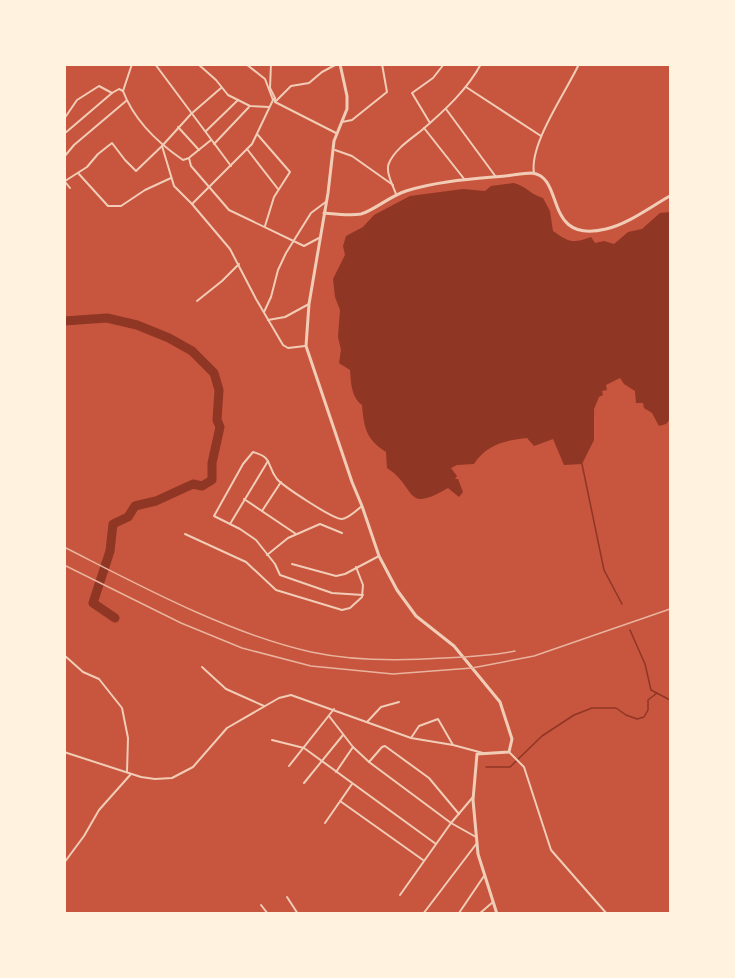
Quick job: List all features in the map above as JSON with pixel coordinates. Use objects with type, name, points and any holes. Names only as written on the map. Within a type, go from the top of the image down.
[{"type":"street","points":[[132,64],[123,91],[126,101],[162,146],[183,160],[189,158],[211,140]]},
{"type":"street","points":[[155,64],[231,166]]},
{"type":"street","points":[[198,64],[215,79],[226,94],[250,106],[269,107]]},
{"type":"street","points":[[246,64],[264,79],[274,100],[338,134]]},
{"type":"street","points":[[274,100],[270,88],[271,66],[276,64]]},
{"type":"street","points":[[192,204],[247,149],[257,135],[274,100],[290,87],[309,83],[322,72],[338,64],[347,96],[346,109],[334,141],[327,201],[309,304],[306,346],[351,482],[379,556],[397,590],[416,615],[454,646],[500,702],[512,739],[509,752]]},
{"type":"street","points":[[342,122],[352,120],[387,92],[382,64]]},
{"type":"street","points":[[430,123],[412,93],[433,78],[444,64]]},
{"type":"street","points":[[396,194],[388,169],[389,163],[398,151],[466,87],[482,64]]},
{"type":"street","points":[[534,173],[532,165],[541,136],[579,64]]},
{"type":"street","points":[[64,119],[73,104],[99,86],[112,93]]},
{"type":"street","points":[[466,87],[541,136]]},
{"type":"street","points":[[70,188],[65,181],[89,166],[95,157],[111,143],[135,171],[191,114],[222,88]]},
{"type":"street","points":[[64,134],[112,93],[119,89],[123,91]]},
{"type":"street","points":[[205,132],[238,100]]},
{"type":"street","points":[[64,157],[74,145],[126,101]]},
{"type":"street","points":[[214,144],[250,106]]},
{"type":"street","points":[[445,108],[496,177]]},
{"type":"street","points":[[178,127],[199,150]]},
{"type":"street","points":[[424,128],[465,180]]},
{"type":"street","points":[[257,135],[290,172],[271,203],[265,226]]},
{"type":"street","points":[[162,146],[174,186],[220,236],[239,264],[285,347],[306,346]]},
{"type":"street","points":[[247,149],[278,189]]},
{"type":"street","points":[[334,150],[352,156],[393,184]]},
{"type":"street","points":[[189,158],[191,166],[229,210],[305,247],[319,238]]},
{"type":"street","points":[[78,173],[108,206],[121,206],[145,190],[171,178]]},
{"type":"street","points":[[324,213],[361,214],[396,194],[410,190],[465,180],[534,173],[546,179],[556,206],[567,224],[580,231],[606,229],[618,225],[670,196]]},
{"type":"street","points":[[264,312],[272,295],[278,270],[293,241],[310,213],[327,201]]},
{"type":"street","points":[[197,301],[239,264]]},
{"type":"street","points":[[268,320],[285,317],[309,304]]},
{"type":"street","points":[[362,506],[345,518],[339,519],[281,482],[266,457],[253,452],[243,464],[214,515],[254,539],[276,566],[279,575],[332,593],[363,595]]},
{"type":"street","points":[[230,524],[268,461]]},
{"type":"street","points":[[262,511],[281,482]]},
{"type":"street","points":[[244,499],[296,534]]},
{"type":"street","points":[[267,555],[296,534],[322,523],[342,533]]},
{"type":"street","points":[[185,534],[242,559],[274,589],[342,610],[350,608],[363,595],[362,583],[356,567]]},
{"type":"street","points":[[292,564],[336,576],[345,574],[379,556]]},
{"type":"street","points":[[64,655],[83,672],[99,680],[122,708],[128,738],[129,773],[99,810],[84,836],[64,863]]},
{"type":"street","points":[[202,667],[226,689],[264,706]]},
{"type":"street","points":[[64,752],[129,773],[164,779],[186,772],[198,763],[221,734],[264,706],[291,694],[411,738],[453,745],[486,754]]},
{"type":"street","points":[[367,722],[381,708],[399,702]]},
{"type":"street","points":[[289,766],[334,709]]},
{"type":"street","points":[[329,716],[353,747],[369,762],[477,840]]},
{"type":"street","points":[[411,738],[419,726],[438,719],[453,745]]},
{"type":"street","points":[[304,783],[343,735]]},
{"type":"street","points":[[272,740],[304,748],[436,844]]},
{"type":"street","points":[[369,762],[385,746],[429,778],[459,814]]},
{"type":"street","points":[[336,772],[353,747]]},
{"type":"street","points":[[497,914],[478,854],[473,797],[477,754],[509,752],[524,767],[551,850],[607,914]]},
{"type":"street","points":[[325,823],[352,784]]},
{"type":"street","points":[[400,895],[451,823],[473,797]]},
{"type":"street","points":[[340,801],[424,861]]},
{"type":"street","points":[[423,914],[477,840]]},
{"type":"street","points":[[459,913],[485,876]]},
{"type":"street","points":[[286,897],[298,914]]},
{"type":"street","points":[[479,914],[493,902]]},
{"type":"street","points":[[261,905],[267,914]]},
{"type":"shaded area","points":[[514,183],[543,198],[550,211],[553,231],[571,241],[591,237],[595,243],[604,241],[614,244],[628,232],[642,229],[660,213],[670,212],[670,419],[666,424],[659,426],[652,413],[644,408],[643,403],[636,403],[635,391],[624,384],[620,378],[606,385],[607,390],[602,391],[603,395],[599,397],[594,409],[594,440],[582,464],[564,465],[553,439],[534,446],[527,438],[512,440],[484,452],[474,464],[457,465],[451,468],[463,492],[459,497],[448,488],[424,499],[417,498],[387,468],[386,452],[374,442],[367,432],[362,405],[358,402],[352,389],[350,370],[339,363],[340,310],[335,297],[333,279],[345,255],[343,246],[346,236],[363,227],[374,215],[410,196],[463,189],[485,191],[491,186]]},
{"type":"waterway","points":[[64,321],[107,318],[137,325],[169,338],[192,351],[214,373],[219,390],[217,420],[220,427],[212,463],[212,480],[202,486],[193,484],[156,501],[135,506],[128,517],[113,524],[110,551],[93,603],[115,618]]},
{"type":"waterway","points":[[582,464],[604,570],[622,604]]},
{"type":"waterway","points":[[630,630],[645,664],[651,690],[670,700]]},
{"type":"waterway","points":[[486,767],[510,767],[542,736],[574,715],[592,708],[616,708],[637,719],[644,717],[648,710],[648,700],[657,693]]},
{"type":"railway","points":[[64,547],[216,621],[279,644],[311,652],[360,659],[394,660],[470,657],[515,651]]},
{"type":"railway","points":[[64,565],[181,623],[242,648],[311,666],[393,674],[472,668],[534,656],[670,609]]}]
